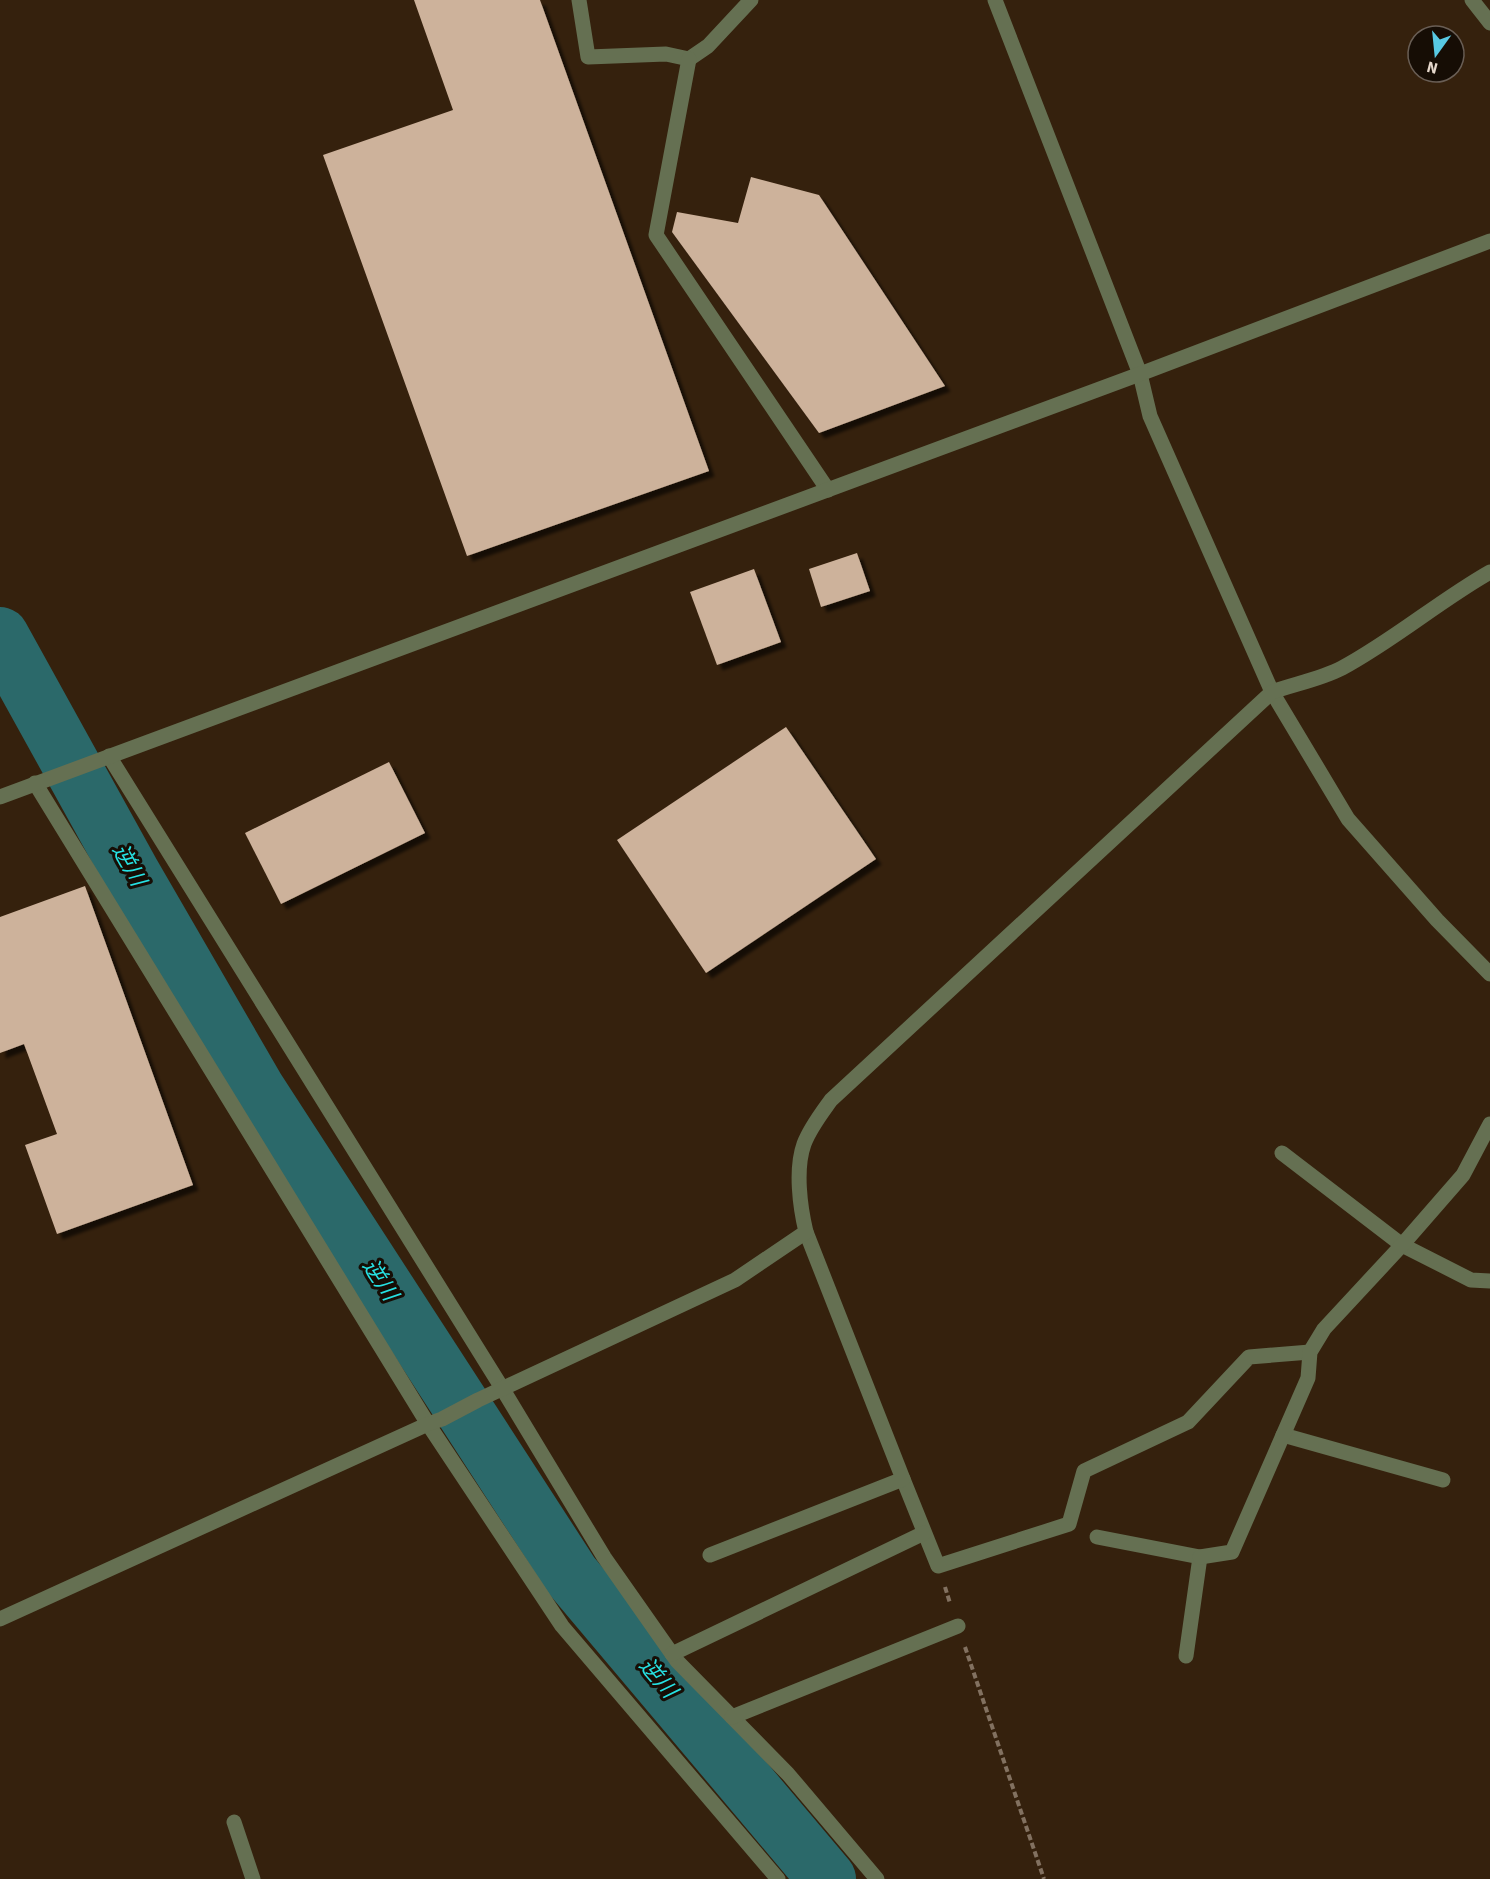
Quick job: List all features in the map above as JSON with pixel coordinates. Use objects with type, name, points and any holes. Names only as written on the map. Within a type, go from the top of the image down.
[{"type":"street","points":[[579,0],[588,57],[666,54],[689,59]]},
{"type":"street","points":[[751,0],[708,46],[689,59],[656,235],[828,489]]},
{"type":"street","points":[[995,0],[1140,374],[1150,416],[1272,692],[1348,819],[1437,920],[1490,974]]},
{"type":"street","points":[[1472,0],[1490,23]]},
{"type":"street","points":[[0,796],[1140,374],[1490,241]]},
{"type":"street","points":[[1310,1352],[1249,1357],[1188,1422],[1084,1471],[1069,1524],[938,1566],[806,1232],[800,1206],[803,1145],[815,1122],[831,1100],[1272,692],[1340,669],[1393,638],[1462,588],[1490,572]]},
{"type":"street","points":[[107,756],[502,1388],[604,1557],[672,1654],[788,1773],[877,1879]]},
{"type":"street","points":[[36,782],[562,1626],[778,1879]]},
{"type":"street","points":[[1097,1537],[1200,1557],[1232,1552],[1308,1378],[1310,1352],[1324,1329],[1463,1175],[1490,1124]]},
{"type":"street","points":[[1282,1153],[1402,1245],[1471,1280],[1490,1281]]},
{"type":"street","points":[[0,1619],[435,1421],[735,1280],[806,1232]]},
{"type":"street","points":[[1283,1435],[1443,1480]]},
{"type":"street","points":[[710,1555],[903,1479]]},
{"type":"street","points":[[672,1654],[924,1533]]},
{"type":"street","points":[[1186,1656],[1200,1557]]},
{"type":"street","points":[[732,1717],[958,1626]]},
{"type":"street","points":[[234,1822],[253,1879]]},
{"type":"path","points":[[938,1566],[1044,1879]]},
{"type":"building","points":[[414,0],[540,0],[709,471],[467,556],[323,155],[453,110]]},
{"type":"building","points":[[751,177],[819,195],[945,386],[819,433],[672,232],[677,212],[738,223]]},
{"type":"building","points":[[857,553],[870,591],[821,607],[809,569]]},
{"type":"building","points":[[754,569],[781,642],[717,665],[690,592]]},
{"type":"building","points":[[786,727],[876,859],[706,973],[617,840]]},
{"type":"building","points":[[389,762],[425,833],[281,904],[245,833]]},
{"type":"building","points":[[85,886],[193,1185],[57,1234],[25,1145],[57,1134],[24,1044],[0,1053],[0,917]]},
{"type":"waterway","name":"逆川","points":[[0,636],[131,873],[256,1089],[571,1575],[827,1879]]}]
